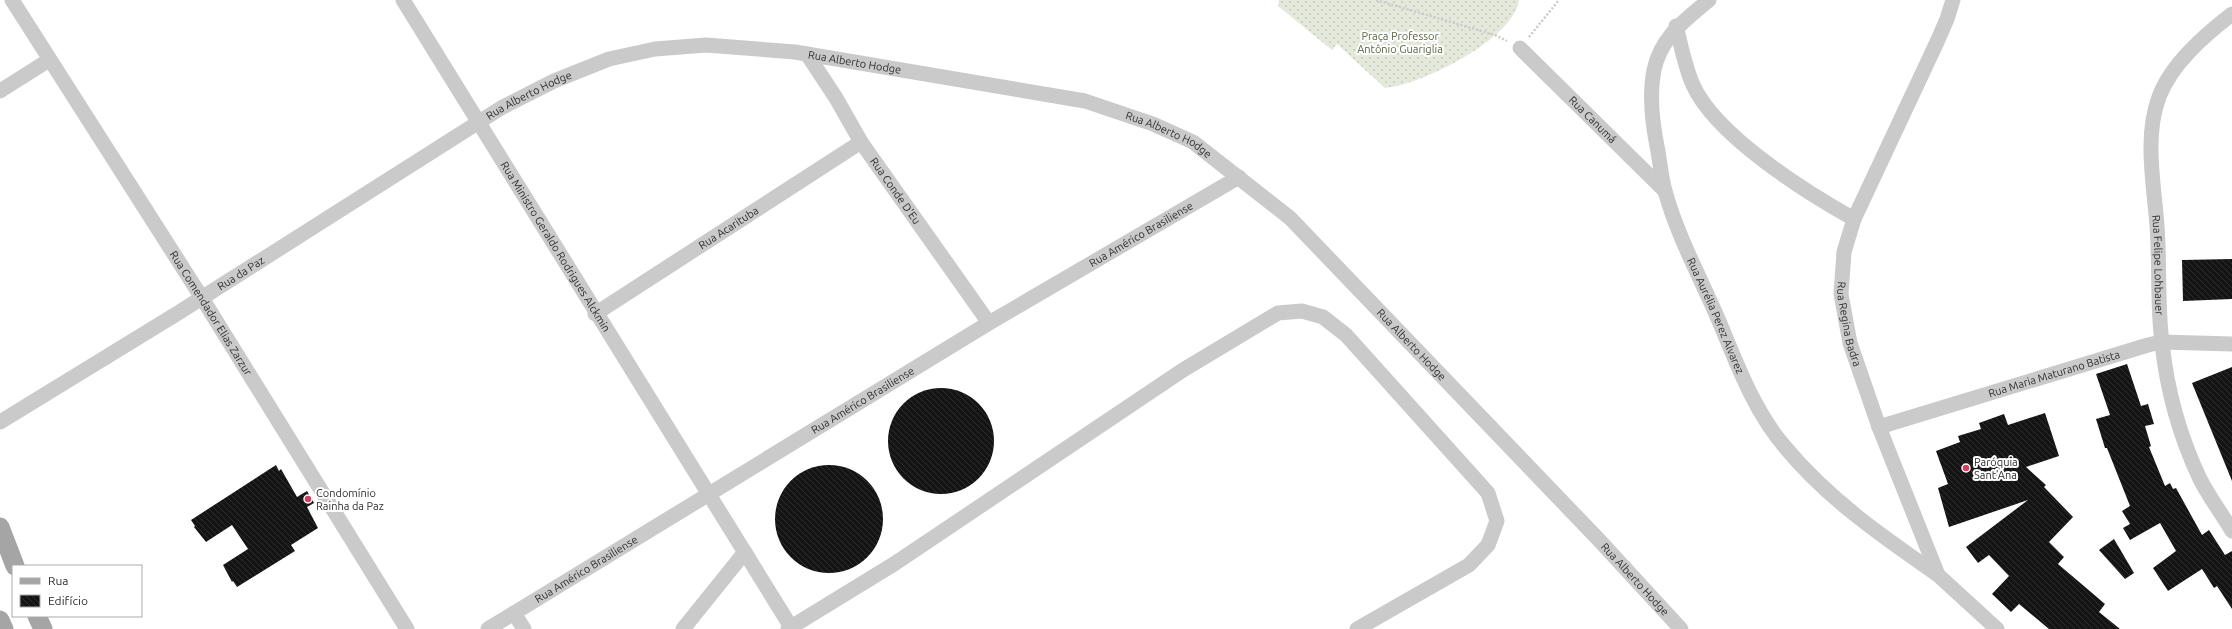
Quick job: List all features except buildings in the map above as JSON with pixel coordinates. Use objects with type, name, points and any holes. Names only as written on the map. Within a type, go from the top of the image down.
[{"type":"main road","points":[[0,527],[15,565]]},
{"type":"main road","points":[[37,617],[43,629]]},
{"type":"main road","points":[[0,620],[4,629]]},
{"type":"street","name":"Rua Comendador Elias Zarzur","points":[[12,0],[202,298],[408,629]]},
{"type":"street","name":"Rua Ministro Geraldo Rodrigues Alckmin","points":[[403,0],[480,122],[596,314],[745,552],[789,628]]},
{"type":"street","name":"Rua Aurélia Perez Alvarez","points":[[1709,0],[1676,26],[1663,47],[1654,69],[1651,104],[1665,191],[1676,222],[1750,393],[1766,421],[1785,447],[1825,488],[1866,525],[1938,574]]},
{"type":"street","name":"Rua Regina Badra","points":[[1953,0],[1937,42],[1854,219],[1844,252],[1841,294],[1850,343],[1879,427],[1938,574],[1997,629]]},
{"type":"street","name":"Rua Felipe Lohbauer","points":[[2232,14],[2216,26],[2183,60],[2166,82],[2159,98],[2155,114],[2151,149],[2159,259],[2162,342],[2166,378],[2179,426],[2201,480],[2232,531]]},
{"type":"street","points":[[1676,26],[1692,84],[1703,102],[1720,122],[1773,166],[1812,195],[1854,219]]},
{"type":"street","name":"Rua Alberto Hodge","points":[[480,122],[501,108],[554,81],[609,59],[655,49],[706,45],[807,54],[1085,102],[1153,124],[1193,142],[1290,218],[1599,540],[1681,629]]},
{"type":"street","name":"Rua Canumá","points":[[1520,48],[1665,191]]},
{"type":"street","name":"Rua Conde D'Eu","points":[[807,54],[836,98],[861,142],[989,323]]},
{"type":"street","points":[[0,91],[49,60]]},
{"type":"street","name":"Rua da Paz","points":[[0,422],[202,298],[480,122]]},
{"type":"street","name":"Rua Acarituba","points":[[596,314],[861,142]]},
{"type":"street","name":"Rua Américo Brasiliense","points":[[488,629],[989,323],[1239,177]]},
{"type":"street","points":[[789,628],[894,564],[1183,370],[1278,313],[1302,311],[1323,317],[1346,335],[1488,494],[1497,521],[1488,545],[1469,565],[1357,629]]},
{"type":"street","name":"Rua Maria Maturano Batista","points":[[1879,427],[2162,342],[2232,344]]},
{"type":"street","points":[[683,629],[745,552]]},
{"type":"street","points":[[514,613],[524,629]]},
{"type":"path","points":[[1376,0],[1495,35],[1520,48]]},
{"type":"path","points":[[1538,26],[1559,0]]},
{"type":"green space","name":"Praça Professor Antônio Guariglia","points":[[1279,0],[1519,0],[1513,15],[1501,30],[1464,58],[1420,78],[1401,85],[1385,88],[1337,44],[1332,50],[1278,6]]},
{"type":"place","name":"Paróquia Sant’Ana","points":[[1966,468]]},
{"type":"place","name":"Condomínio Rainha da Paz","points":[[308,499]]}]
